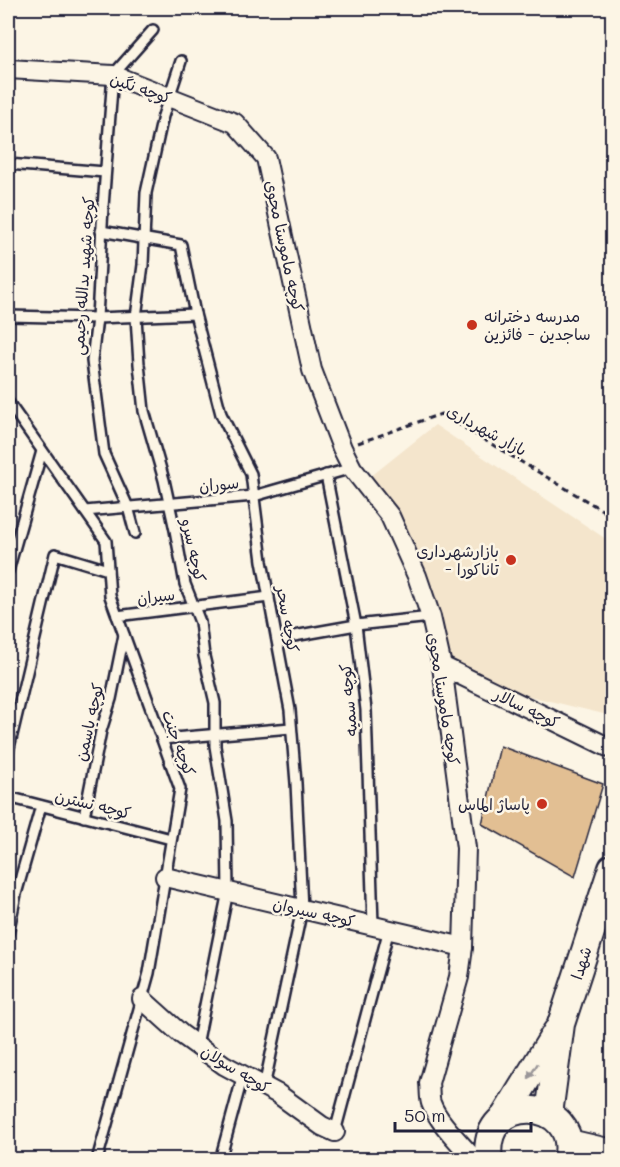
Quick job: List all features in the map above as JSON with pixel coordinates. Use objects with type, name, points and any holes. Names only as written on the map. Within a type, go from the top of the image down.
[{"type":"main road","name":"شهدا","points":[[561,1024],[612,868]]},
{"type":"main road","points":[[549,1114],[561,1024]]},
{"type":"main road","points":[[504,1117],[561,1024]]},
{"type":"main road","points":[[480,1157],[497,1123],[521,1109],[531,1108],[549,1114],[562,1126],[568,1151],[612,1153]]},
{"type":"street","name":"کوچه نگین","points":[[8,69],[113,75],[235,123]]},
{"type":"street","name":"کوچه ماموستا محوی","points":[[235,123],[266,158],[312,370],[342,448],[352,468],[390,516],[417,576],[431,617],[442,666],[466,848],[463,947],[459,976],[429,1083],[430,1101],[442,1120],[480,1157]]},
{"type":"street","name":"کوچه سالار","points":[[442,666],[612,749]]},
{"type":"street","name":"کوچه سیروان","points":[[165,877],[463,947]]},
{"type":"street","name":"کوچه سولان","points":[[142,999],[181,1034],[224,1065],[278,1094],[322,1126],[335,1132]]},
{"type":"lane","points":[[113,75],[153,30]]},
{"type":"lane","name":"کوچه سرو","points":[[181,61],[163,116],[146,193],[143,265],[136,317],[144,411],[169,504],[184,584],[200,622],[204,656],[215,703],[215,746],[227,821],[228,891],[197,1045]]},
{"type":"lane","name":"کوچه شهید یدالله رحیمی","points":[[113,75],[97,318],[92,361],[104,454],[128,507],[135,533]]},
{"type":"lane","points":[[8,164],[105,172]]},
{"type":"lane","name":"کوچه سحر","points":[[101,231],[181,245],[195,315],[221,414],[251,474],[262,561],[290,710],[302,909],[264,1087]]},
{"type":"lane","points":[[8,316],[97,318],[195,315]]},
{"type":"lane","name":"کوچه جنت","points":[[8,402],[106,541],[110,596],[180,789],[149,973],[97,1160]]},
{"type":"lane","points":[[8,570],[42,451]]},
{"type":"lane","name":"سوران","points":[[85,511],[254,496],[352,468]]},
{"type":"lane","name":"کوچه سمیه","points":[[326,475],[356,625],[366,710],[381,927],[335,1132]]},
{"type":"lane","points":[[8,752],[56,554],[108,570]]},
{"type":"lane","name":"سیران","points":[[117,616],[269,597]]},
{"type":"lane","points":[[276,639],[356,625],[431,617]]},
{"type":"lane","name":"کوچه یاسمن","points":[[84,817],[124,634]]},
{"type":"lane","points":[[162,739],[291,728]]},
{"type":"lane","name":"کوچه نسترن","points":[[8,797],[171,839]]},
{"type":"lane","points":[[8,934],[12,893],[41,806]]},
{"type":"lane","points":[[220,1160],[243,1075]]},
{"type":"path","name":"بازار شهرداری","points":[[342,448],[441,414],[612,516]]},
{"type":"shaded area","name":"بازارشهرداری - تاناکورا","points":[[435,425],[612,543],[612,716],[437,674],[431,617],[365,481]]},
{"type":"building","name":"پاساژ الماس","points":[[500,746],[603,784],[575,877],[482,824]]},
{"type":"place","name":"مدرسه دخترانه ساجدین - فائزین","points":[[472,325]]},
{"type":"place","name":"بازارشهرداری - تاناکورا","points":[[511,560]]},
{"type":"place","name":"پاساژ الماس","points":[[542,804]]}]
